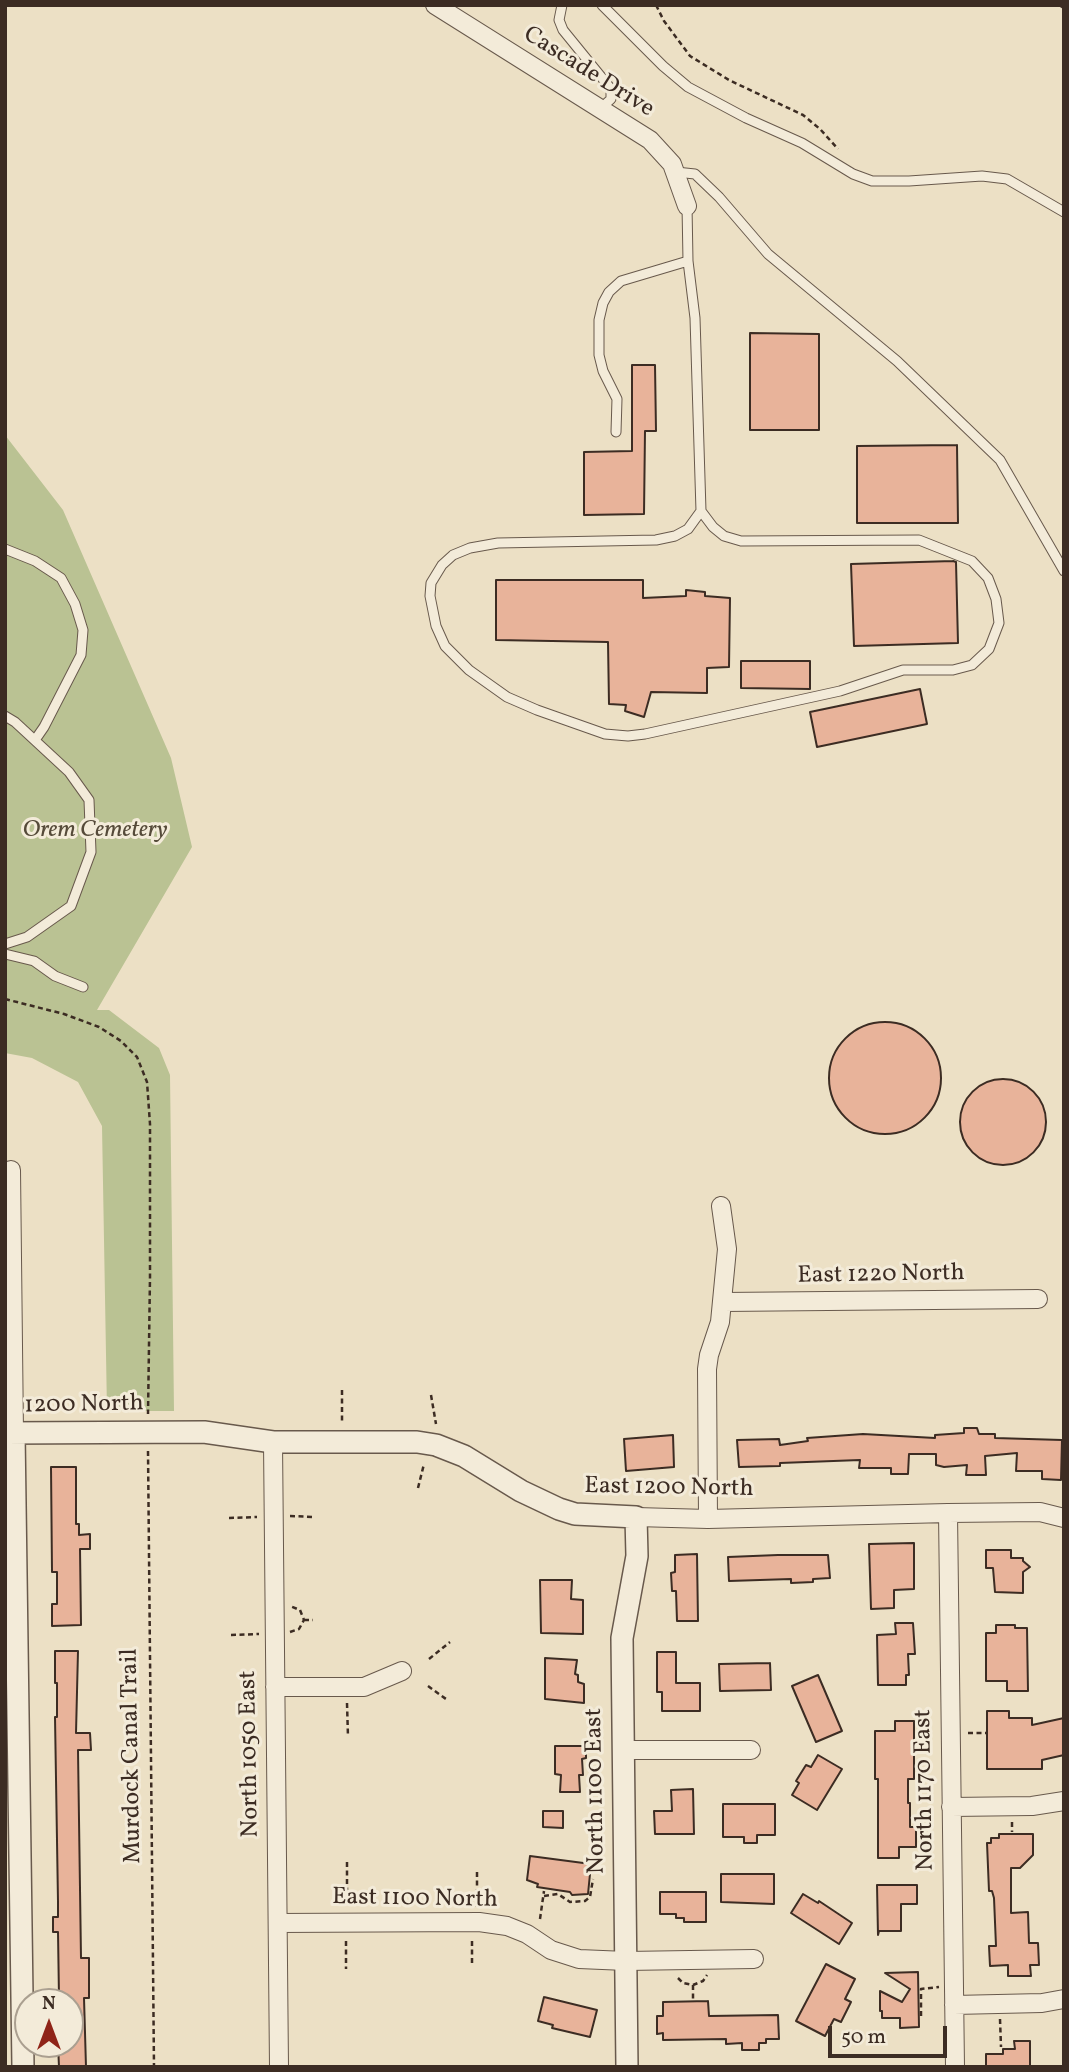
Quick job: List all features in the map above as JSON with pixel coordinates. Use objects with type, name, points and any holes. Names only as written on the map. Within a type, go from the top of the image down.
[{"type":"street","name":"Cascade Drive","points":[[435,5],[659,148],[676,172],[687,206]]},
{"type":"street","points":[[11,1170],[9,1250],[14,2037]]},
{"type":"street","points":[[708,1519],[707,1369],[720,1322],[727,1249],[721,1206]]},
{"type":"street","name":"East 1220 North","points":[[723,1302],[1038,1299]]},
{"type":"street","name":"East 1200 North","points":[[156,1438],[204,1432],[303,1443],[401,1441],[436,1446],[464,1455],[522,1492],[575,1514],[708,1519],[1040,1512],[1064,1518]]},
{"type":"street","name":"1200 North","points":[[10,1433],[156,1438]]},
{"type":"street","name":"North 1050 East","points":[[273,1441],[279,2067]]},
{"type":"street","name":"North 1170 East","points":[[948,1513],[954,2067]]},
{"type":"street","name":"North 1100 East","points":[[627,2067],[622,1638],[636,1556],[636,1517]]},
{"type":"street","points":[[275,1688],[364,1688],[402,1671]]},
{"type":"street","points":[[623,1750],[751,1750]]},
{"type":"street","points":[[951,1807],[1032,1806],[1064,1801]]},
{"type":"street","name":"East 1100 North","points":[[278,1923],[496,1923],[527,1934],[551,1950],[588,1960],[754,1959]]},
{"type":"street","points":[[954,2005],[1042,2003],[1064,1999]]},
{"type":"lane","points":[[562,5],[559,20],[563,30],[611,89],[611,99],[600,109]]},
{"type":"lane","points":[[602,5],[647,51],[688,87],[746,118],[802,143],[853,174],[872,181],[982,176],[1007,179],[1064,212]]},
{"type":"lane","points":[[676,172],[695,174],[719,197],[768,254],[897,360],[1000,460],[1064,571]]},
{"type":"lane","points":[[687,206],[688,261],[695,318],[701,511],[724,536],[741,541],[919,540],[972,561],[988,578],[996,599],[999,623],[989,649],[972,665],[953,670],[903,670],[839,691],[628,736],[605,734],[537,710],[507,696],[470,670],[445,646],[436,626],[430,596],[431,583],[442,565],[453,555],[471,548],[498,543],[656,540],[675,536],[688,528],[701,511]]},
{"type":"lane","points":[[617,432],[617,399],[603,371],[599,355],[599,320],[603,303],[609,292],[621,281],[688,261]]},
{"type":"lane","points":[[5,549],[35,561],[61,579],[75,604],[83,630],[81,655],[35,740]]},
{"type":"lane","points":[[5,716],[69,772],[89,800],[91,852],[71,905],[27,937],[5,944]]},
{"type":"lane","points":[[5,954],[34,961],[55,975],[83,987]]},
{"type":"path","points":[[656,5],[664,21],[691,56],[729,80],[803,115],[834,142],[853,174]]},
{"type":"path","points":[[1059,5],[1064,8]]},
{"type":"path","points":[[5,999],[64,1014],[99,1027],[121,1041],[137,1057],[147,1082],[150,1124],[148,1413]]},
{"type":"path","points":[[342,1390],[342,1422]]},
{"type":"path","points":[[431,1395],[436,1424]]},
{"type":"path","name":"Murdock Canal Trail","points":[[155,2067],[156,1438]]},
{"type":"path","points":[[418,1488],[424,1464]]},
{"type":"path","points":[[289,1516],[314,1517]]},
{"type":"path","points":[[229,1518],[259,1517]]},
{"type":"path","points":[[290,1606],[300,1610],[304,1620]]},
{"type":"path","points":[[304,1620],[313,1620]]},
{"type":"path","points":[[290,1632],[299,1629],[304,1620]]},
{"type":"path","points":[[231,1635],[261,1634]]},
{"type":"path","points":[[429,1659],[450,1642]]},
{"type":"path","points":[[428,1686],[446,1699]]},
{"type":"path","points":[[347,1703],[348,1737]]},
{"type":"path","points":[[962,1733],[986,1733]]},
{"type":"path","points":[[1012,1818],[1012,1832]]},
{"type":"path","points":[[347,1862],[347,1902]]},
{"type":"path","points":[[477,1872],[477,1909]]},
{"type":"path","points":[[544,1896],[558,1894],[570,1902],[584,1902],[590,1897],[593,1879]]},
{"type":"path","points":[[540,1919],[544,1891]]},
{"type":"path","points":[[346,1941],[346,1969]]},
{"type":"path","points":[[472,1941],[472,1965]]},
{"type":"path","points":[[677,1975],[683,1983],[693,1985],[703,1981],[708,1974]]},
{"type":"path","points":[[693,1985],[693,2000]]},
{"type":"path","points":[[921,2016],[921,1989],[942,1987]]},
{"type":"path","points":[[1000,2018],[1001,2047]]},
{"type":"green space","name":"Orem Cemetery","points":[[5,435],[63,510],[171,758],[192,847],[97,1010],[109,1010],[159,1048],[170,1075],[174,1411],[107,1411],[102,1126],[78,1082],[32,1058],[5,1053]]},
{"type":"building","points":[[750,333],[819,334],[819,430],[750,430]]},
{"type":"building","points":[[632,365],[655,365],[656,431],[645,431],[644,514],[584,515],[584,452],[632,451]]},
{"type":"building","points":[[957,445],[958,523],[857,523],[857,446]]},
{"type":"building","points":[[956,562],[958,643],[854,646],[851,564]]},
{"type":"building","points":[[496,580],[643,580],[643,598],[686,596],[686,590],[705,592],[705,596],[730,598],[729,667],[707,668],[707,693],[651,692],[644,717],[625,711],[626,705],[609,704],[608,642],[496,640]]},
{"type":"building","points":[[741,661],[810,661],[810,689],[741,688]]},
{"type":"building","points":[[920,689],[927,724],[817,747],[810,712]]},
{"type":"building","points":[[885,1022],[907,1026],[925,1038],[937,1056],[941,1078],[937,1100],[925,1118],[907,1130],[885,1134],[863,1130],[845,1118],[833,1100],[829,1078],[833,1056],[845,1038],[863,1026]]},
{"type":"building","points":[[995,1079],[1011,1079],[1034,1091],[1043,1105],[1046,1122],[1043,1139],[1034,1153],[1011,1165],[995,1165],[979,1158],[967,1146],[960,1130],[960,1114],[967,1098],[979,1086]]},
{"type":"building","points":[[964,1428],[977,1428],[979,1434],[995,1434],[995,1438],[1062,1440],[1061,1480],[1042,1479],[1042,1471],[1016,1471],[1017,1453],[985,1456],[986,1475],[966,1475],[967,1465],[936,1465],[936,1454],[909,1454],[908,1474],[891,1474],[891,1468],[859,1468],[860,1460],[739,1467],[737,1440],[779,1439],[780,1445],[808,1441],[807,1438],[863,1434],[935,1438],[935,1435],[964,1433]]},
{"type":"building","points":[[673,1435],[674,1467],[626,1471],[624,1439]]},
{"type":"building","points":[[51,1467],[76,1467],[76,1524],[79,1524],[79,1535],[90,1534],[90,1549],[80,1549],[81,1625],[52,1626],[52,1604],[57,1604],[57,1572],[52,1572]]},
{"type":"building","points":[[914,1543],[914,1589],[894,1590],[894,1608],[871,1609],[869,1544]]},
{"type":"building","points":[[986,1550],[1011,1550],[1011,1558],[1023,1558],[1030,1567],[1023,1572],[1023,1593],[995,1592],[993,1568],[986,1568]]},
{"type":"building","points":[[697,1554],[698,1621],[677,1621],[676,1591],[672,1591],[671,1573],[675,1572],[675,1555]]},
{"type":"building","points":[[828,1555],[830,1578],[791,1583],[791,1579],[729,1581],[728,1557]]},
{"type":"building","points":[[540,1580],[572,1580],[571,1599],[583,1600],[583,1634],[541,1633]]},
{"type":"building","points":[[895,1623],[913,1623],[915,1654],[908,1654],[909,1675],[906,1675],[906,1685],[878,1685],[877,1635],[896,1634]]},
{"type":"building","points":[[996,1625],[1027,1628],[1028,1691],[1007,1691],[1007,1681],[986,1681],[986,1633],[996,1633]]},
{"type":"building","points":[[55,1651],[78,1651],[76,1733],[90,1733],[91,1750],[78,1750],[81,1958],[89,1958],[89,1998],[84,1998],[84,1988],[59,1988],[58,1932],[53,1932],[53,1917],[58,1917]]},
{"type":"building","points":[[657,1652],[676,1652],[676,1683],[700,1683],[700,1711],[662,1711],[662,1692],[657,1692]]},
{"type":"building","points":[[545,1658],[577,1660],[575,1674],[578,1675],[578,1682],[584,1684],[584,1703],[545,1699]]},
{"type":"building","points":[[770,1663],[771,1690],[720,1691],[719,1664]]},
{"type":"building","points":[[818,1675],[842,1731],[816,1742],[792,1686]]},
{"type":"building","points":[[987,1711],[1009,1711],[1009,1718],[1032,1718],[1032,1725],[1064,1718],[1064,1755],[1042,1760],[1042,1769],[987,1769]]},
{"type":"building","points":[[895,1721],[914,1721],[914,1779],[908,1779],[908,1803],[910,1827],[916,1827],[916,1847],[899,1847],[899,1858],[878,1858],[875,1731],[895,1731]]},
{"type":"building","points":[[555,1746],[586,1746],[586,1758],[582,1759],[583,1775],[579,1775],[580,1792],[560,1792],[561,1775],[555,1774]]},
{"type":"building","points":[[818,1755],[842,1769],[817,1810],[792,1795],[799,1783],[796,1781],[806,1765],[811,1767]]},
{"type":"building","points":[[693,1789],[694,1834],[655,1834],[654,1811],[672,1811],[671,1790]]},
{"type":"building","points":[[723,1804],[775,1804],[775,1835],[757,1835],[757,1843],[744,1843],[744,1837],[723,1837]]},
{"type":"building","points":[[543,1811],[563,1811],[563,1828],[543,1827]]},
{"type":"building","points":[[999,1834],[1033,1834],[1033,1855],[1020,1868],[1011,1868],[1011,1913],[1028,1912],[1029,1943],[1038,1943],[1039,1965],[1030,1965],[1031,1976],[1008,1976],[1008,1965],[990,1966],[989,1946],[996,1946],[994,1898],[992,1891],[989,1891],[987,1843],[991,1843],[991,1838],[999,1838]]},
{"type":"building","points":[[530,1856],[591,1864],[588,1894],[572,1895],[570,1892],[537,1887],[538,1884],[527,1880]]},
{"type":"building","points":[[721,1874],[774,1874],[774,1904],[721,1902]]},
{"type":"building","points":[[877,1885],[917,1885],[917,1904],[901,1904],[901,1931],[879,1931],[878,1935]]},
{"type":"building","points":[[660,1892],[706,1892],[706,1922],[684,1922],[684,1918],[676,1918],[676,1914],[660,1914]]},
{"type":"building","points":[[803,1894],[818,1903],[819,1901],[852,1923],[839,1944],[791,1913]]},
{"type":"building","points":[[826,1964],[855,1979],[845,1999],[851,2002],[841,2022],[834,2019],[825,2036],[796,2021]]},
{"type":"building","points":[[918,1972],[919,2027],[900,2028],[900,2018],[882,2018],[880,1991],[902,2002],[910,1989],[885,1973]]},
{"type":"building","points":[[544,1997],[597,2010],[590,2037],[552,2028],[553,2025],[538,2021]]},
{"type":"building","points":[[84,1998],[86,2067],[59,2067],[59,2058],[84,2058]]},
{"type":"building","points":[[708,2001],[709,2016],[778,2015],[779,2039],[766,2039],[766,2043],[759,2043],[759,2050],[742,2050],[742,2043],[726,2044],[726,2039],[663,2040],[663,2033],[657,2034],[657,2016],[663,2016],[663,2002]]},
{"type":"building","points":[[1014,2041],[1030,2041],[1030,2067],[986,2067],[986,2054],[1003,2054],[1003,2049],[1015,2049]]}]
